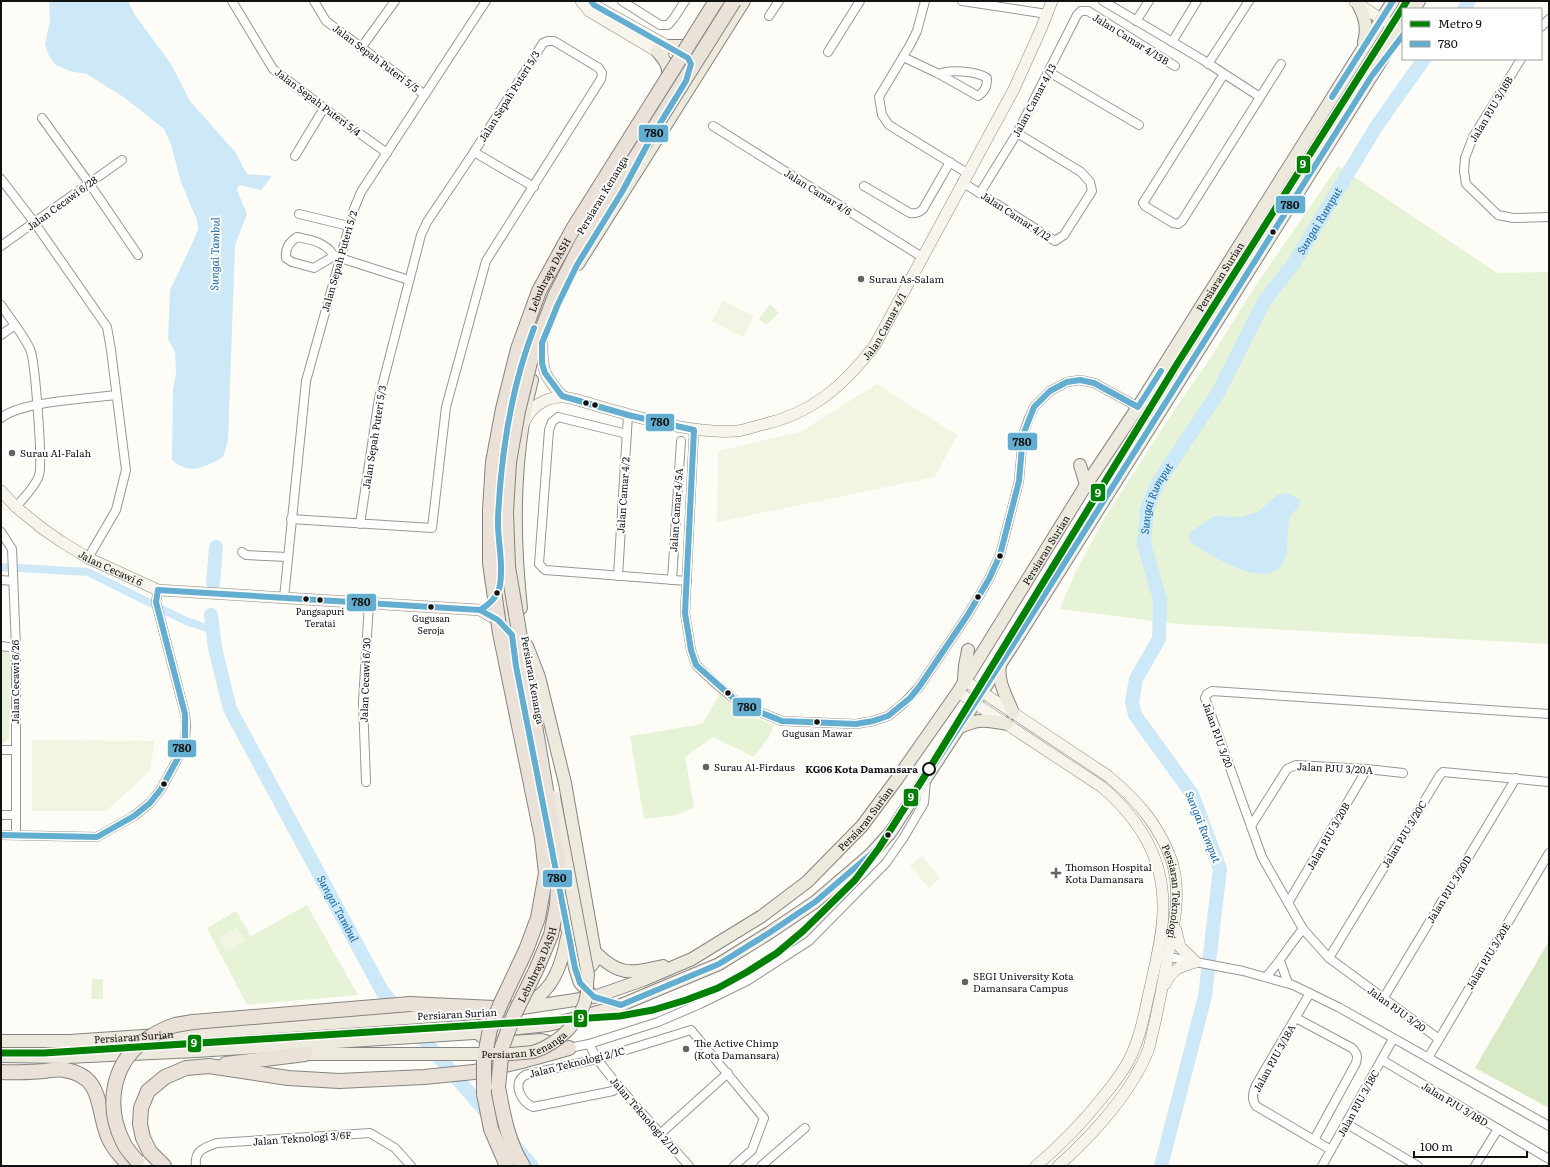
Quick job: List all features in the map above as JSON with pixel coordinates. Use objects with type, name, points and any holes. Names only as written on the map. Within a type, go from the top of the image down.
[{"type":"highway","name":"Lebuhraya DASH","points":[[523,1166],[519,1160],[504,1122],[498,1087],[502,1047],[514,1015],[551,935],[557,905],[559,866],[508,567],[506,512],[509,462],[518,411],[531,358],[554,296],[582,243],[734,1]]},
{"type":"highway","name":"Lebuhraya DASH","points":[[507,1166],[491,1129],[484,1094],[484,1060],[490,1029],[526,950],[538,918],[546,873],[542,838],[500,633],[492,571],[490,510],[493,462],[503,409],[518,349],[539,291],[573,229],[719,4]]},
{"type":"highway","points":[[137,1164],[124,1145],[116,1124],[112,1103],[114,1087],[124,1061],[132,1051],[159,1031],[193,1022],[410,1004],[516,1009]]},
{"type":"highway","points":[[209,1066],[288,1078],[339,1081],[426,1077],[474,1072],[522,1061],[568,1048]]},
{"type":"highway","points":[[164,1166],[150,1152],[143,1138],[140,1124],[141,1108],[148,1090],[165,1077],[186,1068],[305,1054]]},
{"type":"highway","points":[[1,1072],[14,1073],[63,1069],[78,1072],[91,1083],[98,1098],[106,1131],[116,1152],[137,1164]]},
{"type":"main road","points":[[622,192],[651,138],[686,81],[687,63],[701,58],[737,1]]},
{"type":"main road","name":"Persiaran Kenanga","points":[[196,1051],[207,1054],[533,1052],[547,1046],[563,1035],[573,1024],[586,994],[588,975],[526,646],[519,588],[516,527],[519,460],[524,424],[531,384],[542,343],[558,304],[577,265],[744,1]]},
{"type":"main road","name":"Persiaran Surian","points":[[1,1041],[94,1039],[503,1011],[594,997],[643,980],[692,958],[762,916],[813,876],[862,826],[958,692],[964,680],[1086,485],[1138,407],[1392,1]]},
{"type":"main road","points":[[1358,2],[1366,21],[1367,33],[1362,49]]},
{"type":"main road","points":[[641,132],[668,79],[669,69],[662,49],[685,46],[691,42],[719,4]]},
{"type":"main road","name":"Persiaran Kenanga","points":[[594,997],[580,983],[575,968],[516,666],[502,574],[498,529],[501,468],[515,388],[533,331],[557,272],[573,243],[641,132],[687,63],[719,4]]},
{"type":"main road","name":"Persiaran Surian","points":[[1,1056],[67,1057],[196,1051],[474,1034],[548,1025],[621,1005],[719,964],[815,902],[871,854],[890,833],[1000,664],[1402,29]]},
{"type":"main road","points":[[1080,465],[1086,485]]},
{"type":"main road","points":[[526,646],[539,677],[565,783],[595,952],[596,959],[591,966],[582,970],[575,968]]},
{"type":"main road","points":[[964,680],[968,650]]},
{"type":"main road","points":[[1000,664],[999,673],[1001,684],[1013,713]]},
{"type":"main road","points":[[958,728],[970,722],[984,720],[1007,724]]},
{"type":"main road","points":[[516,1009],[540,994],[551,982],[562,961],[568,929]]},
{"type":"main road","points":[[595,952],[605,962],[616,969],[634,972],[692,958]]},
{"type":"main road","points":[[594,997],[621,1005]]},
{"type":"main road","points":[[474,1034],[496,1043],[541,1040],[568,1048]]},
{"type":"street","name":"Jalan Sepah Puteri 5/4","points":[[232,1],[272,69],[387,152]]},
{"type":"street","name":"Jalan Sepah Puteri 5/5","points":[[314,1],[326,21],[425,95]]},
{"type":"street","points":[[361,48],[395,1]]},
{"type":"street","name":"Jalan Sepah Puteri 5/2","points":[[284,598],[306,381],[337,257],[354,209],[362,192],[486,1]]},
{"type":"street","points":[[581,1],[589,10],[687,63]]},
{"type":"street","points":[[591,1],[594,5],[662,49]]},
{"type":"street","points":[[622,1],[660,25],[668,25],[685,1]]},
{"type":"street","points":[[769,16],[779,1]]},
{"type":"street","points":[[828,52],[860,1]]},
{"type":"street","name":"Jalan Camar 4/12","points":[[926,1],[917,31],[879,97],[882,115],[889,125],[950,162],[980,193],[1054,241],[1064,235],[1089,197],[1092,191],[1092,185],[1081,172],[1017,133]]},
{"type":"street","points":[[968,1],[1047,14]]},
{"type":"street","name":"Jalan Camar 4/1","points":[[562,396],[694,430],[737,431],[774,422],[804,410],[828,395],[851,375],[875,345],[1014,89],[1052,1]]},
{"type":"street","points":[[1104,1],[1260,97]]},
{"type":"street","points":[[1136,20],[1149,1]]},
{"type":"street","points":[[1172,42],[1197,1]]},
{"type":"street","points":[[1208,64],[1249,1]]},
{"type":"street","points":[[1358,2],[1402,29]]},
{"type":"street","name":"Jalan Camar 4/13","points":[[980,193],[1017,133],[1077,15],[1081,12],[1088,12]]},
{"type":"street","name":"Jalan Camar 4/13B","points":[[1088,12],[1175,66]]},
{"type":"street","name":"Jalan Sepah Puteri 5/3","points":[[548,41],[554,42],[599,68],[602,73],[601,79],[534,187],[486,261],[446,407],[432,528],[360,524],[379,398],[421,235],[542,43],[548,41]]},
{"type":"street","points":[[903,57],[939,74],[978,96],[984,92],[987,84],[987,78],[980,74],[949,71],[939,74]]},
{"type":"street","name":"Jalan PJU 3/16B","points":[[1520,60],[1473,137],[1465,158],[1464,171],[1466,184],[1498,215],[1513,218],[1549,216]]},
{"type":"street","points":[[1224,74],[1145,198],[1143,204],[1145,206],[1173,223],[1178,224],[1182,221],[1281,64]]},
{"type":"street","points":[[1049,72],[1139,126]]},
{"type":"street","points":[[294,156],[324,108]]},
{"type":"street","points":[[42,118],[138,255]]},
{"type":"street","name":"Jalan Camar 4/6","points":[[713,126],[922,258]]},
{"type":"street","points":[[474,152],[534,187]]},
{"type":"street","name":"Jalan Cecawi 6/28","points":[[1,246],[122,160]]},
{"type":"street","points":[[864,186],[910,213],[915,214],[920,212],[923,208],[950,162]]},
{"type":"street","points":[[1,178],[34,222],[107,327],[126,470],[116,510],[88,558]]},
{"type":"street","points":[[300,214],[349,226]]},
{"type":"street","points":[[337,257],[314,268],[292,262],[286,258],[285,254],[291,241],[297,237],[321,243],[330,248],[337,257],[409,280]]},
{"type":"street","points":[[1,306],[30,349],[33,357],[37,405],[41,465],[39,476],[16,507]]},
{"type":"street","points":[[1,334],[15,326]]},
{"type":"street","points":[[524,424],[528,414],[536,405],[562,396],[545,373],[542,363],[542,343]]},
{"type":"street","points":[[694,430],[685,614],[691,650],[696,665],[740,704],[782,721],[856,724],[873,721],[888,716],[904,704],[919,688],[967,616],[989,579],[1001,550],[1019,481],[1023,435],[1034,407],[1050,391],[1067,382],[1080,380],[1094,383],[1138,407]]},
{"type":"street","points":[[1,418],[17,409],[37,405],[116,395]]},
{"type":"street","name":"Jalan Camar 4/2","points":[[618,576],[628,414]]},
{"type":"street","points":[[627,434],[558,417],[552,422],[549,430],[539,564],[545,570],[687,581]]},
{"type":"street","name":"Jalan Camar 4/5A","points":[[672,580],[681,441]]},
{"type":"street","name":"Jalan Cecawi 6","points":[[1,491],[16,507],[43,529],[88,558],[158,590],[480,610]]},
{"type":"street","points":[[291,519],[360,524]]},
{"type":"street","name":"Jalan Cecawi 6/26","points":[[1,532],[11,545],[13,581],[16,648],[16,835]]},
{"type":"street","points":[[242,552],[246,555],[288,557]]},
{"type":"street","points":[[502,574],[496,598],[480,610],[498,620],[512,635]]},
{"type":"street","points":[[1,580],[13,581]]},
{"type":"street","points":[[1,835],[97,837],[134,816],[150,803],[161,789],[178,758],[185,740],[186,726],[185,714],[157,605],[158,590]]},
{"type":"street","name":"Jalan Cecawi 6/30","points":[[366,782],[362,702],[369,603]]},
{"type":"street","points":[[1,646],[16,648]]},
{"type":"street","name":"Persiaran Teknologi","points":[[964,680],[1108,776],[1123,789],[1148,814],[1163,841],[1172,864],[1176,886],[1175,919],[1160,998],[1149,1048],[1143,1065],[1132,1083],[1094,1131],[1059,1165]]},
{"type":"street","name":"Jalan PJU 3/20","points":[[1439,1039],[1329,958],[1303,929],[1262,857],[1205,698],[1207,694],[1212,691],[1549,714]]},
{"type":"street","name":"Persiaran Teknologi","points":[[958,692],[1102,787],[1114,798],[1135,821],[1151,848],[1159,868],[1163,891],[1163,911],[1157,954],[1143,1019],[1130,1059],[1119,1077],[1082,1123],[1058,1148],[1036,1166]]},
{"type":"street","points":[[1,750],[15,750]]},
{"type":"street","name":"Jalan PJU 3/20A","points":[[1251,826],[1287,769],[1292,766],[1367,769],[1403,773]]},
{"type":"street","name":"Jalan PJU 3/20B","points":[[1288,904],[1367,769]]},
{"type":"street","name":"Jalan PJU 3/20C","points":[[1329,958],[1443,772],[1516,778]]},
{"type":"street","points":[[1516,778],[1549,782]]},
{"type":"street","name":"Jalan PJU 3/20D","points":[[1383,999],[1516,778]]},
{"type":"street","points":[[568,1048],[589,1044],[658,1022],[700,1004],[747,981],[809,941],[886,863],[904,837],[924,803],[926,779]]},
{"type":"street","points":[[2,815],[16,815]]},
{"type":"street","name":"Jalan PJU 3/20E","points":[[1428,1058],[1549,853]]},
{"type":"street","points":[[1175,919],[1177,938],[1180,947],[1199,963]]},
{"type":"street","points":[[1266,977],[1280,961],[1291,943],[1303,929]]},
{"type":"street","points":[[1157,954],[1243,971],[1288,983],[1310,993],[1549,1126]]},
{"type":"street","points":[[1280,961],[1288,983]]},
{"type":"street","points":[[1160,998],[1170,975],[1176,969],[1199,963]]},
{"type":"street","name":"Jalan PJU 3/18A","points":[[1310,993],[1256,1085],[1253,1098],[1256,1106],[1331,1150]]},
{"type":"street","points":[[1296,1018],[1352,1048],[1356,1052],[1357,1057],[1356,1063],[1314,1140]]},
{"type":"street","name":"Jalan Teknologi 2/1C","points":[[619,1087],[613,1091],[533,1108],[528,1105],[519,1092],[518,1084],[525,1075],[597,1059],[691,1030],[728,1073]]},
{"type":"street","name":"Jalan PJU 3/18C","points":[[1322,1166],[1393,1039]]},
{"type":"street","name":"Jalan Teknologi 2/1D","points":[[589,1044],[597,1059],[619,1087],[689,1166]]},
{"type":"street","name":"Jalan PJU 3/18D","points":[[1382,1060],[1549,1159]]},
{"type":"street","points":[[660,1134],[728,1073],[764,1118],[752,1150],[734,1166]]},
{"type":"street","points":[[1346,1124],[1406,1163],[1418,1166]]},
{"type":"street","points":[[761,1166],[805,1128]]},
{"type":"street","points":[[1475,1166],[1498,1129]]},
{"type":"street","name":"Jalan Teknologi 3/6F","points":[[196,1166],[195,1159],[198,1153],[206,1147],[217,1143],[370,1133],[395,1148],[411,1166]]},
{"type":"green space","points":[[1338,166],[1497,273],[1549,272],[1549,644],[1177,624],[1060,609],[1075,573],[1104,519],[1177,406],[1206,365],[1254,288]]},
{"type":"green space","points":[[723,301],[754,316],[743,337],[712,321]]},
{"type":"green space","points":[[770,304],[779,313],[766,325],[759,319]]},
{"type":"green space","points":[[877,384],[957,435],[935,477],[717,522],[718,451],[800,432]]},
{"type":"green space","points":[[1,651],[11,654],[9,738],[3,744],[1,744]]},
{"type":"green space","points":[[720,694],[736,709],[774,725],[769,737],[754,757],[713,737],[685,757],[694,807],[677,815],[644,819],[630,736],[702,724]]},
{"type":"green space","points":[[32,740],[155,741],[150,771],[106,811],[32,811]]},
{"type":"green space","points":[[922,856],[940,878],[929,888],[910,866]]},
{"type":"green space","points":[[307,905],[358,995],[247,1005],[207,928],[236,911],[251,936]]},
{"type":"green space","points":[[237,927],[245,941],[227,952],[219,937]]},
{"type":"green space","points":[[1549,941],[1549,1108],[1475,1068]]},
{"type":"green space","points":[[92,979],[103,979],[103,999],[91,999]]},
{"type":"water","points":[[49,1],[128,1],[135,15],[171,64],[190,101],[235,152],[247,174],[272,176],[261,190],[239,185],[237,190],[247,214],[235,245],[228,441],[223,457],[204,467],[191,469],[185,468],[172,460],[173,390],[176,373],[175,352],[168,339],[170,290],[193,242],[198,229],[197,220],[181,182],[171,144],[164,129],[125,98],[87,74],[69,71],[56,65],[49,56],[45,44],[50,21]]},
{"type":"water","points":[[1288,493],[1300,500],[1299,507],[1292,513],[1290,518],[1288,527],[1287,552],[1281,566],[1271,573],[1258,574],[1243,570],[1228,564],[1190,542],[1189,533],[1214,516],[1242,517],[1258,512],[1277,495]]},
{"type":"waterway","name":"Sungai Rumput","points":[[1465,8],[1469,1]]},
{"type":"waterway","name":"Sungai Rumput","points":[[1161,1166],[1205,996],[1220,869],[1192,794],[1135,715],[1132,702],[1136,679],[1159,639],[1160,600],[1144,544],[1147,510],[1157,484],[1218,393],[1264,302],[1294,263],[1376,127],[1423,60]]},
{"type":"waterway","name":"Sungai Tambul","points":[[213,583],[216,547]]},
{"type":"waterway","points":[[1,567],[88,572],[186,621],[213,630]]},
{"type":"waterway","name":"Sungai Tambul","points":[[211,615],[215,648],[230,709],[382,991],[532,1166]]},
{"type":"metro line","name":"9","points":[[1403,8],[1407,1]]},
{"type":"metro line","name":"9","points":[[1,1053],[44,1053],[620,1016],[653,1010],[718,988],[777,953],[803,931],[855,880],[879,848],[926,774],[1177,364],[1402,9]]},
{"type":"transit line","name":"780","points":[[591,1],[594,5],[688,58],[691,64],[686,81],[651,138],[622,192],[577,265],[558,304],[542,343],[542,363],[545,373],[562,396],[628,415],[694,430],[685,613],[691,650],[696,665],[740,704],[782,721],[856,724],[873,721],[888,716],[910,698],[919,687],[967,616],[989,579],[1000,555],[1019,481],[1023,435],[1034,407],[1050,391],[1067,382],[1080,380],[1094,383],[1138,407],[1161,371]]},
{"type":"transit line","name":"780","points":[[1332,97],[1393,1]]},
{"type":"transit line","name":"780","points":[[158,590],[480,610],[498,620],[512,635],[516,666],[575,968],[580,983],[594,997],[621,1005],[719,964],[815,902],[871,854],[890,833],[1014,643],[1371,77],[1402,36]]},
{"type":"transit line","name":"780","points":[[480,610],[493,600],[500,585],[501,560],[498,535],[499,494],[508,422],[519,374],[534,328]]},
{"type":"transit line","name":"780","points":[[1,835],[97,837],[134,816],[150,803],[161,789],[178,758],[185,740],[185,714],[156,602],[158,590]]},
{"type":"place","name":"Surau As-Salam","points":[[861,279]]},
{"type":"place","name":"Surau Al-Falah","points":[[12,453]]},
{"type":"place","name":"Pangsapuri Teratai","points":[[320,600]]},
{"type":"place","name":"Gugusan Seroja","points":[[431,607]]},
{"type":"place","name":"Gugusan Mawar","points":[[817,722]]},
{"type":"place","name":"Surau Al-Firdaus","points":[[706,767]]},
{"type":"place","name":"KG06 Kota Damansara","points":[[929,769]]},
{"type":"place","name":"Thomson Hospital Kota Damansara","points":[[1056,873]]},
{"type":"place","name":"SEGI University Kota Damansara Campus","points":[[965,982]]},
{"type":"place","name":"The Active Chimp (Kota Damansara)","points":[[686,1049]]}]
